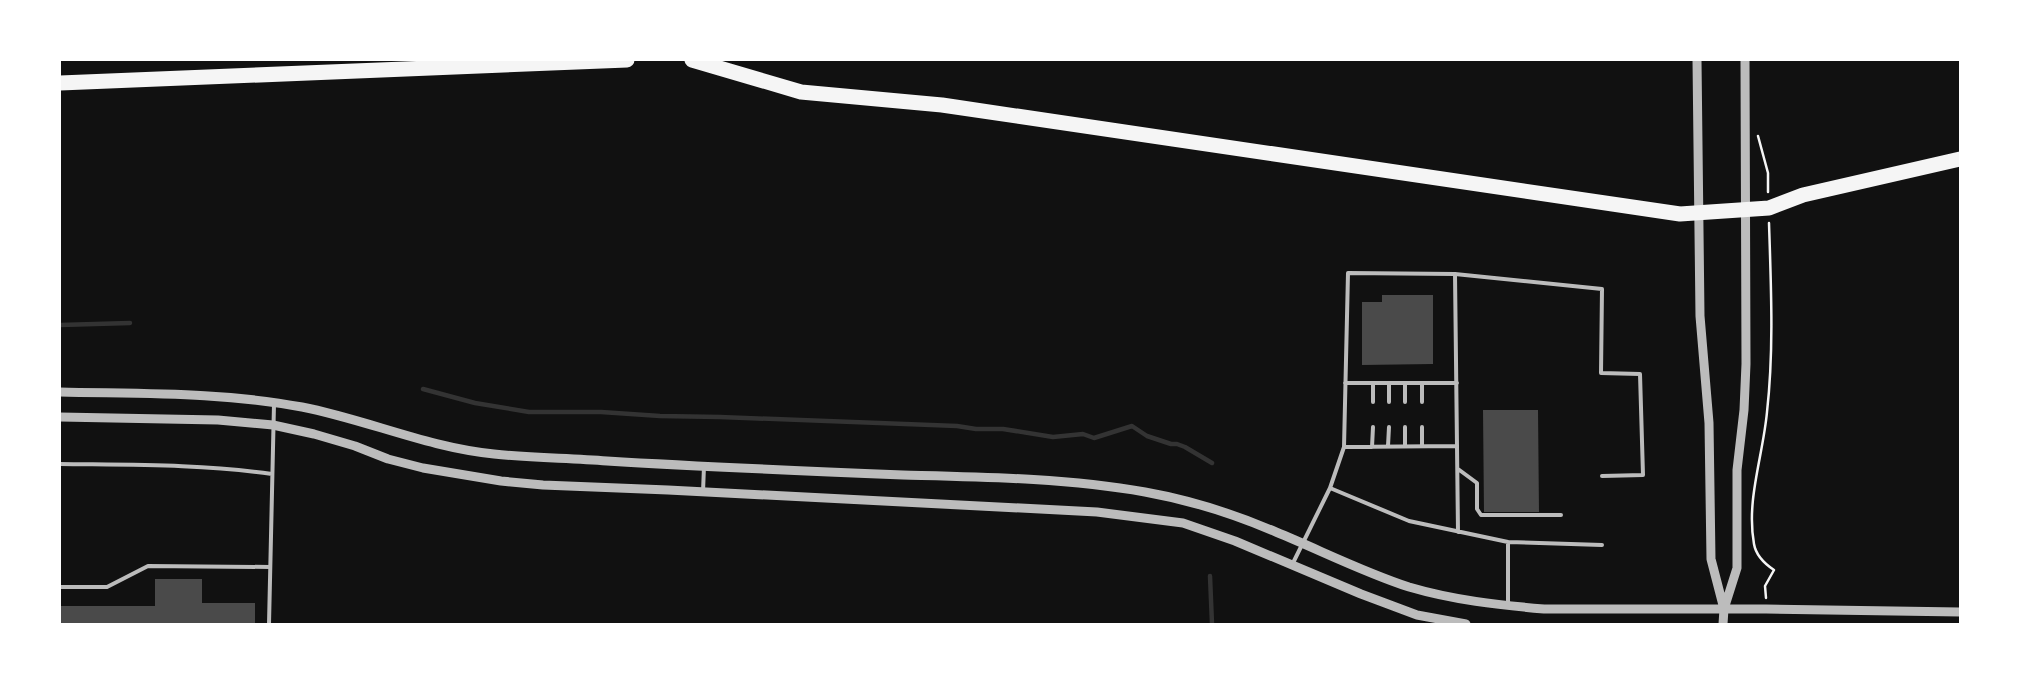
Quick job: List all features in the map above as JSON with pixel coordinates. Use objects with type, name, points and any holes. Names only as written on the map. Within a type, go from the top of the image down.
[{"type":"highway","points":[[60,83],[627,60]]},
{"type":"highway","points":[[692,60],[801,92],[942,105],[1672,213],[1769,208],[1803,195],[1960,159]]},
{"type":"street","points":[[1697,60],[1700,316],[1710,423],[1711,559],[1724,610],[1724,624]]},
{"type":"street","points":[[1724,610],[1737,568],[1737,470],[1744,410],[1746,364],[1745,60]]},
{"type":"street","points":[[60,392],[216,395],[274,402],[357,420],[399,435],[450,448],[538,458],[961,476],[1099,485],[1188,501],[1273,530],[1358,568],[1409,586],[1482,603],[1544,610],[1960,612]]},
{"type":"street","points":[[60,417],[218,420],[273,425],[356,446],[388,459],[422,468],[475,477],[543,485],[1098,512],[1141,516],[1183,523],[1235,541],[1417,614],[1466,624]]},
{"type":"lane","points":[[1292,565],[1330,488],[1344,447],[1348,273],[1455,274],[1602,289],[1601,373],[1640,374],[1643,475],[1602,476]]},
{"type":"lane","points":[[1455,274],[1458,532]]},
{"type":"lane","points":[[1345,382],[1457,382]]},
{"type":"lane","points":[[1373,382],[1373,402]]},
{"type":"lane","points":[[1389,382],[1389,402]]},
{"type":"lane","points":[[1405,382],[1405,402]]},
{"type":"lane","points":[[1422,382],[1422,402]]},
{"type":"lane","points":[[269,624],[274,402]]},
{"type":"lane","points":[[1372,447],[1373,427]]},
{"type":"lane","points":[[1388,446],[1389,427]]},
{"type":"lane","points":[[1405,427],[1405,446]]},
{"type":"lane","points":[[1422,427],[1422,446]]},
{"type":"lane","points":[[1344,447],[1457,446]]},
{"type":"lane","points":[[60,464],[190,465],[272,474]]},
{"type":"lane","points":[[703,492],[704,466]]},
{"type":"lane","points":[[1458,469],[1476,483],[1477,509],[1481,515],[1561,515]]},
{"type":"lane","points":[[1330,488],[1409,521],[1458,532],[1508,542],[1602,545]]},
{"type":"lane","points":[[1508,542],[1508,606]]},
{"type":"lane","points":[[60,587],[107,587],[148,566],[270,567]]},
{"type":"path","points":[[1758,133],[1768,173],[1771,328],[1770,385],[1767,415],[1758,461],[1753,509],[1754,546],[1763,562],[1774,570],[1765,586]]},
{"type":"building","points":[[1382,295],[1433,295],[1433,364],[1362,365],[1362,302],[1382,302]]},
{"type":"building","points":[[1483,410],[1538,410],[1539,512],[1484,512]]},
{"type":"building","points":[[155,579],[202,579],[202,603],[255,603],[255,624],[60,624],[60,606],[155,606]]},
{"type":"waterway","points":[[60,325],[130,323]]},
{"type":"waterway","points":[[423,389],[475,403],[529,412],[601,412],[660,416],[957,426],[976,429],[1003,429],[1053,437],[1083,434],[1094,438],[1132,426],[1147,436],[1185,447],[1212,463]]},
{"type":"waterway","points":[[1210,576],[1212,624]]}]
